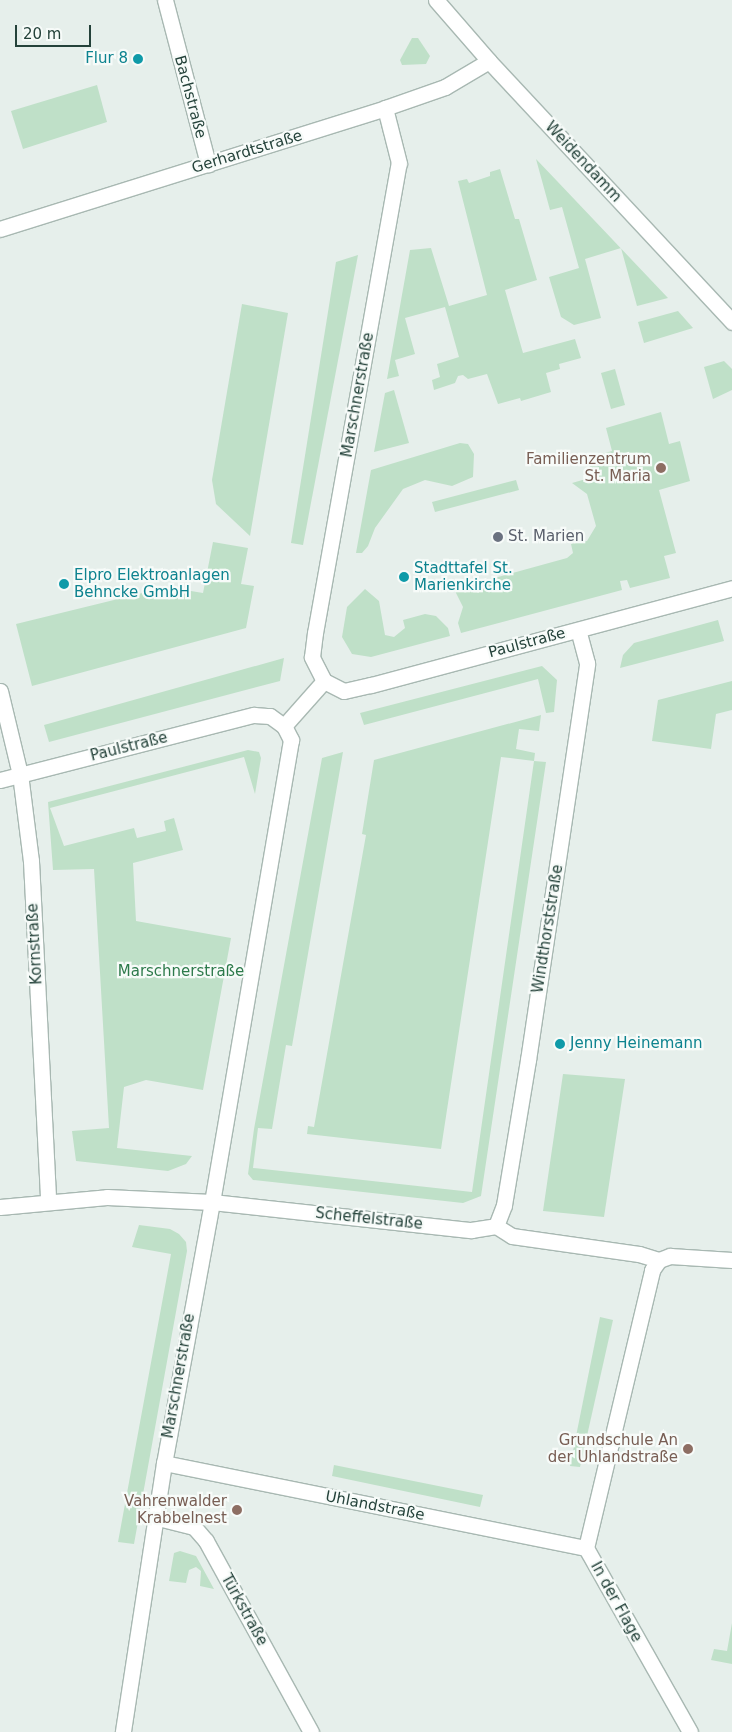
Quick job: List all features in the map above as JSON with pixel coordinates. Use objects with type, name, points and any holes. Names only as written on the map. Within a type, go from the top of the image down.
[{"type":"street","name":"Bachstraße","points":[[165,0],[208,164]]},
{"type":"street","name":"Weidendamm","points":[[436,0],[488,61],[732,322]]},
{"type":"street","name":"Gerhardtstraße","points":[[0,229],[385,108],[445,87],[488,61]]},
{"type":"street","name":"Marschnerstraße","points":[[324,681],[312,657],[315,633],[400,163],[385,108]]},
{"type":"street","name":"Paulstraße","points":[[324,681],[344,691],[732,588]]},
{"type":"street","name":"Windthorststraße","points":[[496,1226],[504,1205],[528,1060],[587,663],[578,630]]},
{"type":"street","points":[[284,726],[324,681]]},
{"type":"street","name":"Kornstraße","points":[[0,691],[20,774],[31,861],[48,1200]]},
{"type":"street","name":"Paulstraße","points":[[0,780],[254,715],[270,716],[284,726]]},
{"type":"street","name":"Marschnerstraße","points":[[123,1732],[154,1517],[212,1202],[288,763],[291,740],[284,726]]},
{"type":"street","name":"Scheffelstraße","points":[[0,1207],[48,1200],[107,1197],[212,1202],[471,1230],[496,1226]]},
{"type":"street","points":[[496,1226],[512,1236],[639,1254],[659,1260],[687,1255],[732,1260]]},
{"type":"street","name":"In der Flage","points":[[659,1260],[646,1287],[586,1548],[690,1732]]},
{"type":"street","name":"Uhlandstraße","points":[[164,1463],[586,1548]]},
{"type":"street","name":"Türkstraße","points":[[154,1517],[194,1527],[206,1541],[310,1732]]},
{"type":"green space","points":[[412,38],[418,38],[430,56],[426,64],[402,65],[400,60]]},
{"type":"green space","points":[[97,85],[107,122],[23,149],[11,111]]},
{"type":"green space","points":[[536,159],[621,248],[585,259],[601,318],[574,325],[561,317],[549,277],[579,268],[562,207],[550,210]]},
{"type":"green space","points":[[500,169],[515,219],[519,219],[537,280],[505,290],[523,353],[575,339],[581,358],[559,364],[560,369],[546,373],[551,392],[521,401],[520,398],[498,404],[487,374],[468,379],[463,375],[458,376],[455,383],[434,390],[432,380],[440,377],[437,364],[459,357],[445,307],[405,318],[415,354],[395,360],[399,376],[387,379],[410,250],[431,248],[449,306],[487,295],[458,181],[467,179],[469,183],[490,176],[490,172]]},
{"type":"green space","points":[[621,249],[668,298],[637,306]]},
{"type":"green space","points":[[358,255],[303,545],[291,543],[336,262]]},
{"type":"green space","points":[[242,304],[288,313],[250,536],[216,504],[212,480]]},
{"type":"green space","points":[[678,311],[693,328],[644,343],[638,322]]},
{"type":"green space","points":[[724,361],[732,369],[732,390],[713,399],[704,367]]},
{"type":"green space","points":[[615,369],[625,405],[611,409],[601,373]]},
{"type":"green space","points":[[394,390],[409,443],[374,452],[385,393]]},
{"type":"green space","points":[[661,412],[669,444],[680,441],[690,481],[659,490],[676,553],[664,556],[670,578],[630,588],[627,580],[620,581],[622,590],[461,633],[458,623],[463,607],[454,589],[567,558],[573,553],[571,544],[587,541],[596,526],[587,494],[572,483],[593,477],[587,458],[612,451],[606,428]]},
{"type":"green space","points":[[460,443],[468,444],[474,454],[473,477],[452,486],[425,480],[403,489],[375,528],[368,546],[362,553],[356,553],[371,470]]},
{"type":"green space","points":[[516,480],[519,490],[435,512],[432,502]]},
{"type":"green space","points":[[213,542],[248,548],[241,584],[254,586],[246,628],[32,686],[16,624],[167,587],[203,593]]},
{"type":"green space","points":[[365,589],[379,601],[385,635],[394,637],[405,628],[403,620],[425,614],[436,616],[448,628],[450,636],[371,657],[352,654],[342,637],[347,607]]},
{"type":"green space","points":[[718,620],[724,641],[620,668],[623,655],[634,643]]},
{"type":"green space","points":[[284,658],[280,681],[49,742],[44,725]]},
{"type":"green space","points":[[542,666],[557,680],[554,712],[546,713],[538,679],[364,725],[360,713]]},
{"type":"green space","points":[[732,681],[732,710],[716,714],[711,749],[652,741],[658,700]]},
{"type":"green space","points":[[541,715],[539,731],[519,729],[516,749],[535,753],[534,761],[501,757],[441,1149],[307,1134],[308,1126],[314,1127],[366,835],[362,834],[374,760]]},
{"type":"green space","points":[[248,750],[259,752],[261,758],[255,794],[244,757],[50,808],[64,846],[134,828],[137,838],[166,831],[164,821],[174,818],[183,850],[133,863],[136,921],[231,938],[203,1090],[146,1080],[124,1087],[117,1148],[192,1156],[186,1164],[168,1171],[76,1161],[72,1131],[109,1128],[94,869],[53,870],[48,802]]},
{"type":"green space","points":[[343,752],[292,1046],[286,1045],[272,1129],[258,1128],[253,1168],[472,1192],[534,761],[546,762],[481,1196],[463,1203],[253,1180],[248,1174],[254,1129],[322,758]]},
{"type":"green space","points":[[563,1074],[625,1079],[604,1217],[543,1211]]},
{"type":"green space","points":[[139,1225],[170,1229],[179,1234],[186,1242],[187,1251],[134,1544],[118,1542],[171,1254],[132,1247]]},
{"type":"green space","points":[[600,1317],[613,1320],[580,1467],[570,1466]]},
{"type":"green space","points":[[334,1465],[483,1495],[480,1507],[332,1476]]},
{"type":"green space","points":[[180,1551],[196,1556],[214,1589],[200,1586],[201,1571],[196,1567],[189,1570],[186,1583],[169,1581],[174,1553]]},
{"type":"green space","points":[[732,1623],[732,1664],[711,1660],[714,1649],[727,1651]]},
{"type":"place","name":"Flur 8","points":[[138,59]]},
{"type":"place","name":"Familienzentrum St. Maria","points":[[661,468]]},
{"type":"place","name":"St. Marien","points":[[498,537]]},
{"type":"place","name":"Stadttafel St. Marienkirche","points":[[404,577]]},
{"type":"place","name":"Elpro Elektroanlagen Behncke GmbH","points":[[64,584]]},
{"type":"place","name":"Jenny Heinemann","points":[[560,1044]]},
{"type":"place","name":"Grundschule An der Uhlandstraße","points":[[688,1449]]},
{"type":"place","name":"Vahrenwalder Krabbelnest","points":[[237,1510]]}]
